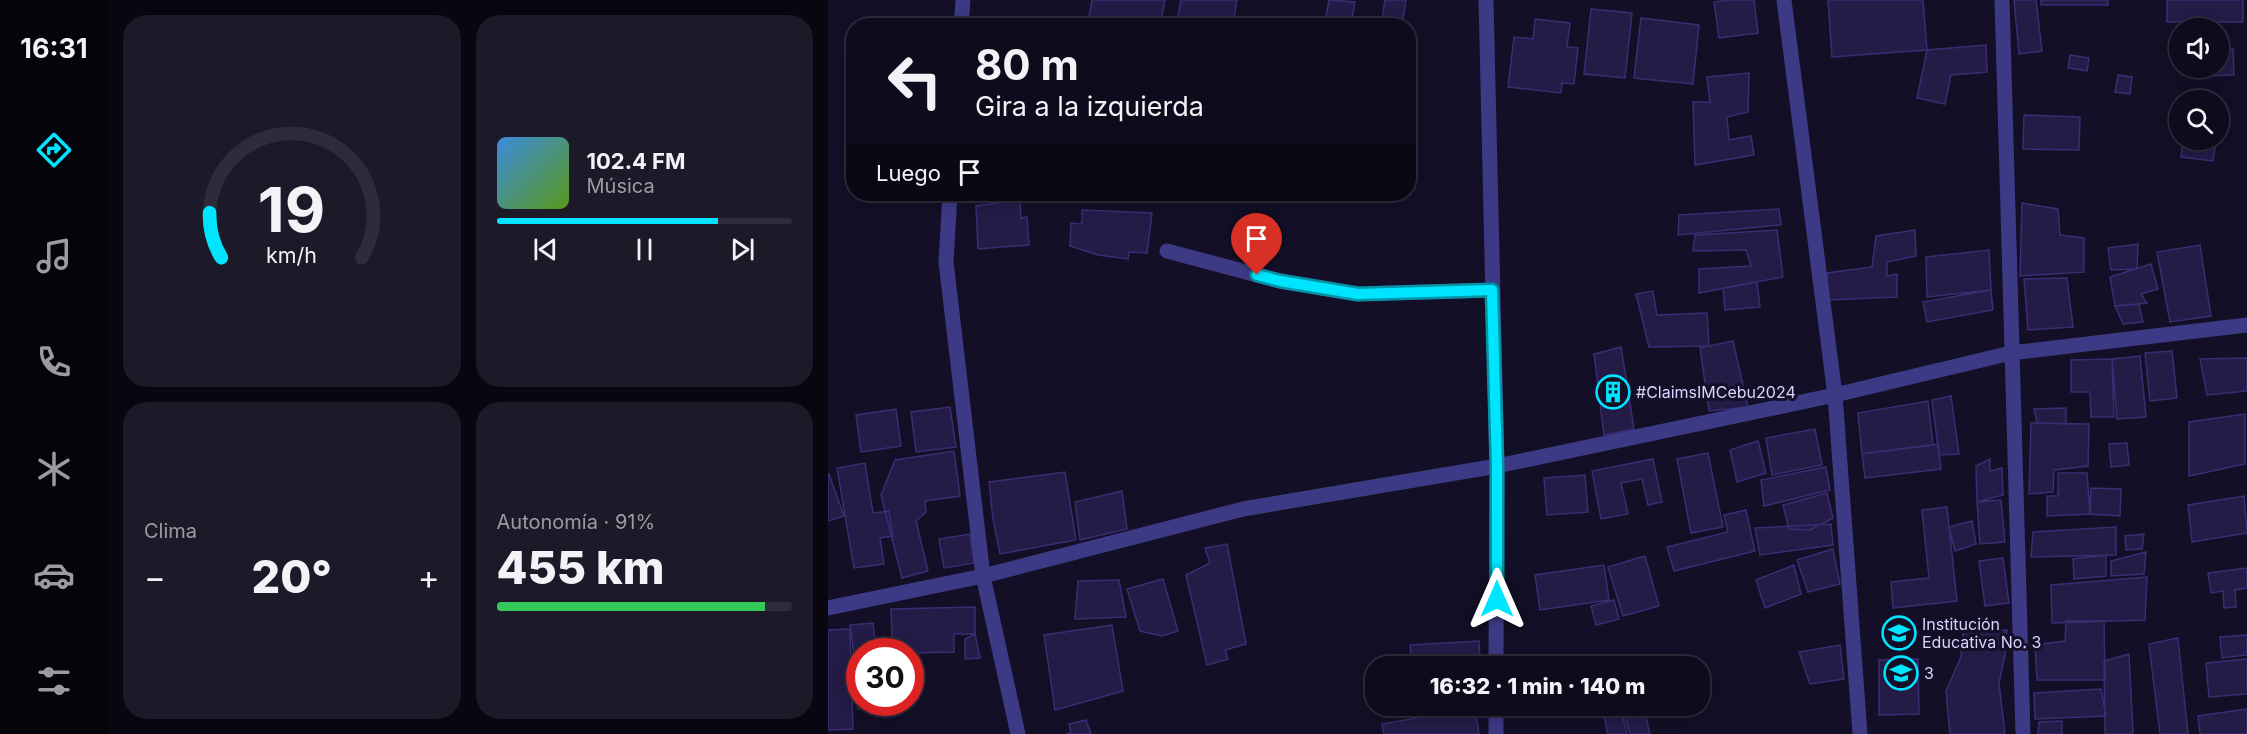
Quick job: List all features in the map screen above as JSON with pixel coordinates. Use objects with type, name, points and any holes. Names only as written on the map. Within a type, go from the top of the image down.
[{"type":"street","points":[[962,18],[963,0]]},
{"type":"street","points":[[1486,0],[1497,466],[1496,656]]},
{"type":"street","points":[[1784,0],[1835,394],[1860,734]]},
{"type":"street","points":[[2002,0],[2023,734]]},
{"type":"street","points":[[950,201],[946,262],[983,576],[1018,734]]},
{"type":"street","points":[[1167,250],[1280,281],[1358,294],[1492,290]]},
{"type":"street","points":[[828,608],[983,576],[1243,509],[1497,466],[1835,394],[2011,353],[2247,325]]},
{"type":"street","points":[[1496,716],[1496,734]]},
{"type":"building","points":[[1092,0],[1165,0],[1162,18],[1089,16]]},
{"type":"building","points":[[1181,0],[1237,0],[1234,18],[1178,18]]},
{"type":"building","points":[[1329,0],[1355,2],[1352,18],[1326,18]]},
{"type":"building","points":[[1385,0],[1406,0],[1403,18],[1382,18]]},
{"type":"building","points":[[1754,0],[1758,33],[1719,38],[1714,2]]},
{"type":"building","points":[[1828,0],[1923,0],[1927,50],[1832,57]]},
{"type":"building","points":[[2014,0],[2036,0],[2042,51],[2019,54]]},
{"type":"building","points":[[2041,0],[2108,0],[2108,5],[2041,5]]},
{"type":"building","points":[[2167,0],[2243,0],[2243,22],[2229,22],[2229,18],[2169,18],[2167,22]]},
{"type":"building","points":[[1591,9],[1632,13],[1625,78],[1584,74]]},
{"type":"building","points":[[1641,18],[1699,25],[1693,84],[1634,78]]},
{"type":"building","points":[[1535,19],[1570,23],[1567,47],[1578,48],[1574,84],[1562,83],[1561,93],[1508,87],[1514,37],[1533,39]]},
{"type":"building","points":[[1986,45],[1987,72],[1951,75],[1945,104],[1917,98],[1927,50]]},
{"type":"building","points":[[2229,49],[2233,49],[2234,75],[2229,75]]},
{"type":"building","points":[[2070,55],[2089,58],[2087,71],[2068,68]]},
{"type":"building","points":[[1749,73],[1748,112],[1727,117],[1729,140],[1751,136],[1754,155],[1695,165],[1693,102],[1710,102],[1707,77]]},
{"type":"building","points":[[2118,75],[2132,77],[2130,94],[2115,92]]},
{"type":"building","points":[[2024,115],[2080,117],[2079,150],[2023,149]]},
{"type":"building","points":[[2182,150],[2215,150],[2213,161],[2181,157]]},
{"type":"building","points":[[1020,201],[1021,218],[1027,217],[1029,245],[978,249],[976,206]]},
{"type":"building","points":[[2022,203],[2058,209],[2060,235],[2084,238],[2084,272],[2020,276]]},
{"type":"building","points":[[1779,209],[1781,225],[1678,235],[1679,215]]},
{"type":"building","points":[[1082,210],[1152,213],[1147,253],[1129,252],[1128,259],[1098,255],[1070,246],[1071,223],[1082,224]]},
{"type":"building","points":[[1777,230],[1783,277],[1699,293],[1699,269],[1751,266],[1746,250],[1693,251],[1695,235]]},
{"type":"building","points":[[1915,230],[1916,256],[1887,262],[1887,276],[1897,274],[1897,297],[1828,300],[1827,273],[1872,267],[1876,236]]},
{"type":"building","points":[[2138,244],[2137,269],[2111,270],[2108,248]]},
{"type":"building","points":[[2200,245],[2211,316],[2170,322],[2157,252]]},
{"type":"building","points":[[1989,250],[1991,290],[1927,297],[1926,257]]},
{"type":"building","points":[[2151,264],[2158,289],[2141,294],[2147,303],[2115,306],[2110,277]]},
{"type":"building","points":[[2067,278],[2073,327],[2028,330],[2024,279]]},
{"type":"building","points":[[1757,282],[1760,307],[1725,310],[1723,288]]},
{"type":"building","points":[[1991,290],[1993,310],[1927,322],[1923,302]]},
{"type":"building","points":[[1653,291],[1657,315],[1707,313],[1709,346],[1649,347],[1636,294]]},
{"type":"building","points":[[2139,304],[2143,322],[2123,324],[2115,306]]},
{"type":"building","points":[[1733,341],[1748,407],[1709,411],[1700,348]]},
{"type":"building","name":"#ClaimsIMCebu2024","points":[[1621,347],[1634,429],[1604,435],[1594,354]]},
{"type":"building","points":[[2172,351],[2177,398],[2150,401],[2145,353]]},
{"type":"building","points":[[2140,356],[2146,417],[2117,419],[2112,359]]},
{"type":"building","points":[[2247,358],[2247,391],[2207,395],[2200,359]]},
{"type":"building","points":[[2112,359],[2114,417],[2091,417],[2090,392],[2071,392],[2071,360]]},
{"type":"building","points":[[1951,396],[1959,454],[1939,455],[1932,400]]},
{"type":"building","points":[[1928,401],[1933,445],[1862,454],[1858,413]]},
{"type":"building","points":[[950,407],[956,447],[916,452],[911,412]]},
{"type":"building","points":[[2066,408],[2066,424],[2037,423],[2034,409]]},
{"type":"building","points":[[896,409],[901,446],[861,452],[856,415]]},
{"type":"building","points":[[2245,414],[2245,464],[2189,476],[2189,422]]},
{"type":"building","points":[[2031,423],[2089,424],[2088,466],[2054,470],[2053,492],[2029,494]]},
{"type":"building","points":[[1815,429],[1822,465],[1772,475],[1766,438]]},
{"type":"building","points":[[1758,441],[1766,473],[1737,482],[1730,450]]},
{"type":"building","points":[[2127,443],[2129,465],[2111,467],[2109,444]]},
{"type":"building","points":[[1938,444],[1941,469],[1865,478],[1862,454]]},
{"type":"building","points":[[954,451],[960,496],[925,501],[926,512],[916,521],[928,571],[902,578],[881,495],[895,460]]},
{"type":"building","points":[[1708,453],[1723,527],[1691,533],[1677,459]]},
{"type":"building","points":[[1653,459],[1662,502],[1648,505],[1642,479],[1621,483],[1628,514],[1601,519],[1592,471]]},
{"type":"building","points":[[1990,459],[1990,471],[2002,468],[2003,495],[1977,502],[1976,466]]},
{"type":"building","points":[[865,463],[873,513],[889,511],[893,536],[880,538],[884,564],[854,568],[837,468]]},
{"type":"building","points":[[1826,467],[1830,490],[1764,506],[1761,480]]},
{"type":"building","points":[[1065,472],[1076,540],[1000,554],[989,482]]},
{"type":"building","points":[[2058,473],[2087,473],[2090,514],[2047,516],[2047,496],[2058,496]]},
{"type":"building","points":[[828,474],[844,516],[828,521]]},
{"type":"building","points":[[1585,475],[1588,512],[1547,515],[1544,478]]},
{"type":"building","points":[[2091,488],[2121,489],[2120,516],[2090,514]]},
{"type":"building","points":[[1122,491],[1127,529],[1080,540],[1075,502]]},
{"type":"building","points":[[1827,493],[1833,518],[1810,530],[1789,529],[1783,505]]},
{"type":"building","points":[[2244,496],[2247,533],[2192,542],[2188,505]]},
{"type":"building","points":[[2001,500],[2005,542],[1980,544],[1977,502]]},
{"type":"building","points":[[1947,507],[1957,601],[1893,608],[1891,582],[1929,578],[1922,510]]},
{"type":"building","points":[[1746,510],[1755,551],[1674,571],[1667,547],[1728,532],[1724,515]]},
{"type":"building","points":[[1972,521],[1976,544],[1955,551],[1949,527]]},
{"type":"building","points":[[1831,524],[1833,545],[1760,555],[1755,528]]},
{"type":"building","points":[[2116,527],[2116,555],[2031,557],[2033,532]]},
{"type":"building","points":[[970,534],[974,563],[944,568],[939,539]]},
{"type":"building","points":[[2144,534],[2142,549],[2126,550],[2125,536]]},
{"type":"building","points":[[1227,544],[1246,644],[1225,650],[1228,659],[1207,665],[1186,575],[1210,563],[1205,548]]},
{"type":"building","points":[[1833,549],[1840,584],[1808,592],[1797,560]]},
{"type":"building","points":[[2146,552],[2144,574],[2111,576],[2111,561]]},
{"type":"building","points":[[2106,555],[2106,576],[2074,579],[2073,559]]},
{"type":"building","points":[[1645,556],[1659,606],[1623,616],[1608,567]]},
{"type":"building","points":[[2003,558],[2009,603],[1985,606],[1979,561]]},
{"type":"building","points":[[1604,565],[1609,600],[1540,610],[1535,575]]},
{"type":"building","points":[[1794,565],[1801,594],[1765,608],[1756,580]]},
{"type":"building","points":[[2247,568],[2247,588],[2235,590],[2236,607],[2224,608],[2223,591],[2211,593],[2208,573]]},
{"type":"building","points":[[2147,577],[2145,620],[2052,623],[2051,585]]},
{"type":"building","points":[[1163,579],[1178,631],[1162,636],[1140,631],[1127,589]]},
{"type":"building","points":[[1119,580],[1126,617],[1075,619],[1078,581]]},
{"type":"building","points":[[1614,600],[1619,619],[1596,625],[1591,606]]},
{"type":"building","points":[[975,607],[975,634],[954,634],[954,652],[924,653],[924,638],[892,638],[891,609]]},
{"type":"building","points":[[2066,621],[2104,621],[2105,680],[2037,680],[2035,645],[2065,641]]},
{"type":"building","points":[[873,623],[875,638],[852,638],[850,625]]},
{"type":"building","points":[[1112,625],[1123,691],[1055,710],[1044,635]]},
{"type":"building","points":[[850,629],[850,638],[846,638],[846,716],[853,716],[853,729],[828,730],[828,630]]},
{"type":"building","points":[[2007,630],[1999,683],[2005,734],[1950,734],[1946,691],[1961,657],[1963,632]]},
{"type":"building","points":[[975,634],[980,658],[965,659],[965,639]]},
{"type":"building","points":[[2247,635],[2247,655],[2222,658],[2220,637]]},
{"type":"building","points":[[2178,638],[2188,734],[2160,734],[2149,644]]},
{"type":"building","points":[[1479,641],[1480,656],[1411,656],[1410,645]]},
{"type":"building","points":[[1840,645],[1844,679],[1810,684],[1799,652]]},
{"type":"building","points":[[2129,654],[2133,734],[2105,734],[2104,661]]},
{"type":"building","points":[[1918,659],[1919,714],[1879,715],[1879,660]]},
{"type":"building","points":[[2247,659],[2247,694],[2209,697],[2206,663]]},
{"type":"building","points":[[2101,689],[2106,716],[2035,719],[2034,693]]},
{"type":"building","points":[[2247,709],[2247,734],[2200,734],[2198,716]]},
{"type":"building","points":[[1428,716],[1476,716],[1479,734],[1384,734],[1382,724]]},
{"type":"building","points":[[1604,716],[1623,716],[1627,734],[1608,734]]},
{"type":"building","points":[[1625,716],[1646,716],[1650,734],[1630,734]]},
{"type":"building","points":[[1086,720],[1091,734],[1066,734],[1071,733],[1069,724]]},
{"type":"building","points":[[2062,721],[2062,734],[2038,734],[2039,722]]},
{"type":"place","name":"#ClaimsIMCebu2024","points":[[1613,392]]},
{"type":"place","name":"Institución Educativa No. 3","points":[[1899,633]]},
{"type":"place","name":"3","points":[[1901,673]]},
{"type":"route","points":[[1257,275],[1358,294],[1492,290],[1497,466],[1497,599]]}]
